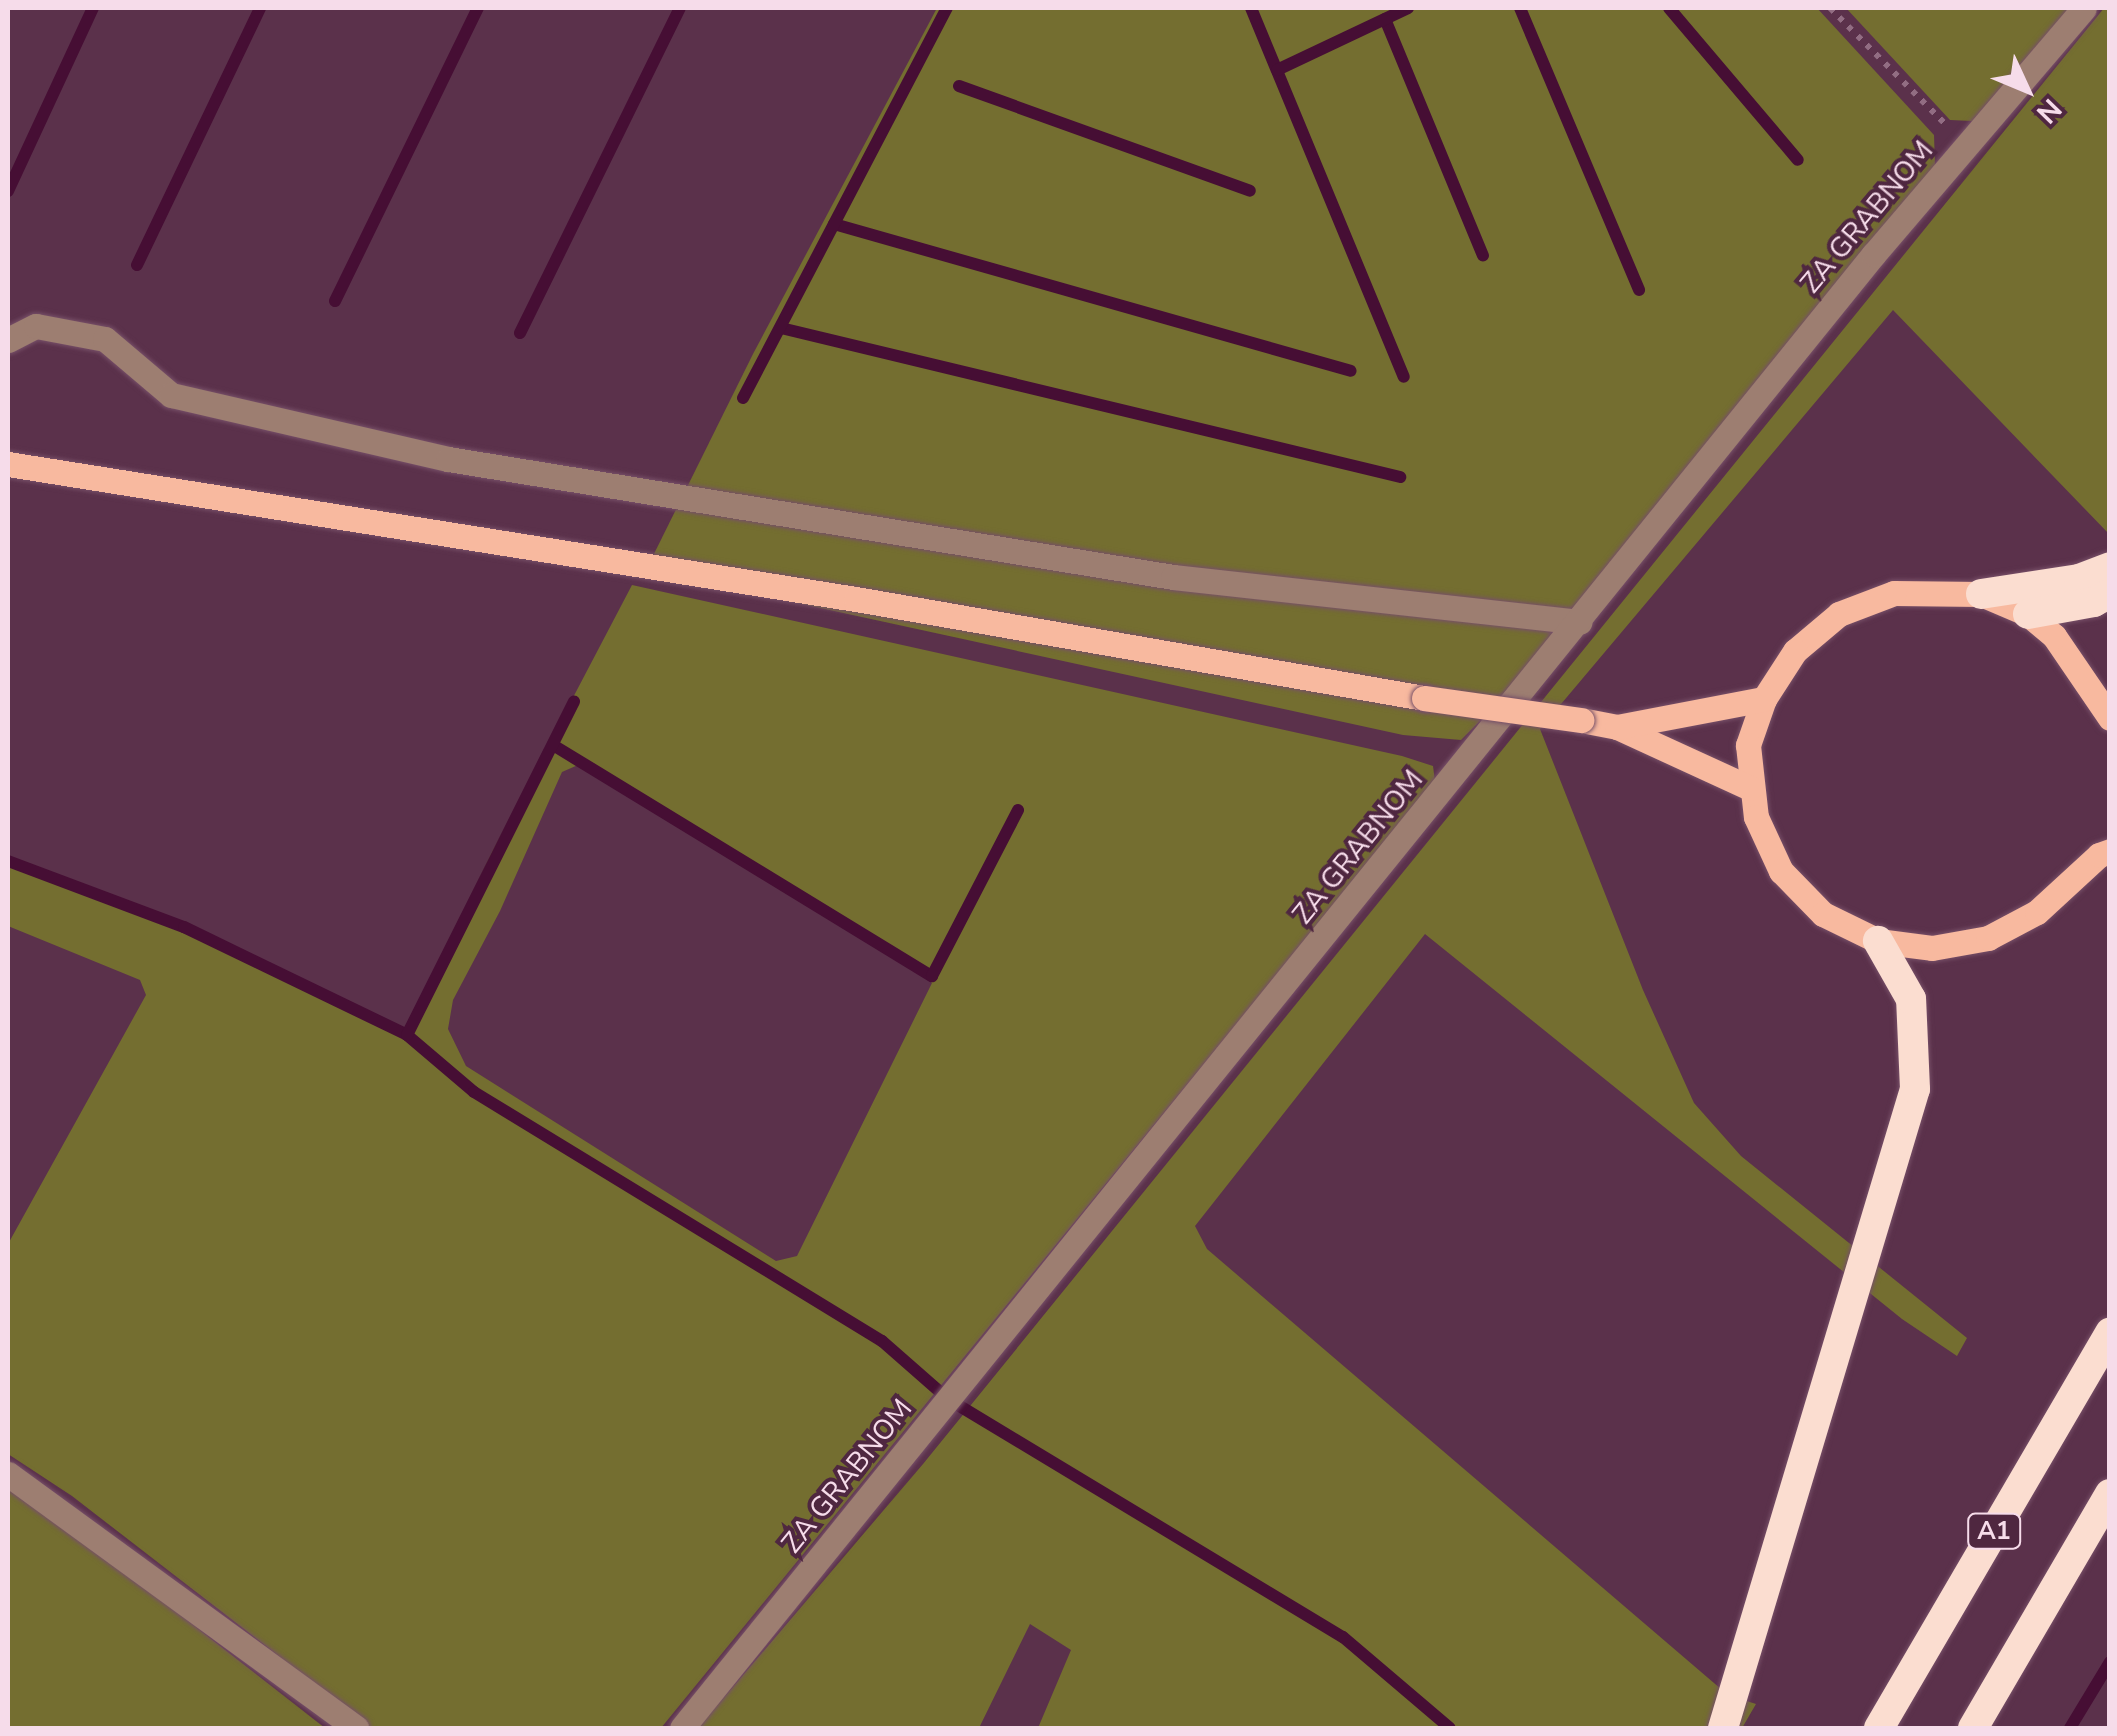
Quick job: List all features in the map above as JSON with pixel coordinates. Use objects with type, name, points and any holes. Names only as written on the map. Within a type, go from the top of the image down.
[{"type":"highway","points":[[1981,594],[2062,582],[2110,567]]},
{"type":"highway","points":[[2028,614],[2094,602],[2110,592]]},
{"type":"highway","points":[[1723,1728],[1916,1089],[1911,998],[1878,941]]},
{"type":"highway","name":"A1","points":[[1879,1728],[2110,1333]]},
{"type":"highway","points":[[1973,1728],[2110,1494]]},
{"type":"main road","points":[[8,464],[856,598],[1424,698],[1617,726],[1750,788]]},
{"type":"main road","points":[[2110,718],[2054,636],[2028,614],[1981,594],[1894,593],[1840,614],[1795,651],[1764,699],[1748,745],[1756,817],[1781,871],[1823,914],[1878,941],[1932,948],[1988,938],[2037,912],[2099,855],[2110,850]]},
{"type":"main road","points":[[1617,726],[1764,699]]},
{"type":"street","name":"ZA GRABNOM","points":[[682,1728],[1966,145],[2084,8]]},
{"type":"street","points":[[8,340],[36,326],[105,339],[172,395],[448,459],[1173,577],[1580,622]]},
{"type":"street","points":[[8,1474],[356,1728]]},
{"type":"path","points":[[1830,8],[1966,145]]},
{"type":"shaded area","points":[[937,8],[1817,8],[1934,135],[1935,165],[1493,708],[1461,740],[1403,735],[646,570],[753,354]]},
{"type":"shaded area","points":[[1846,8],[2069,8],[1972,121],[1950,120]]},
{"type":"shaded area","points":[[2104,8],[2109,8],[2109,534],[1893,310],[1540,729],[1643,990],[1694,1103],[1741,1156],[1967,1338],[1957,1356],[1902,1319],[1425,934],[1195,1226],[1207,1249],[1728,1695],[1756,1704],[1742,1728],[1038,1728],[1071,1650],[1030,1624],[979,1728],[698,1728],[923,1464]]},
{"type":"shaded area","points":[[632,585],[1402,756],[1433,766],[1435,781],[661,1728],[372,1728],[72,1496],[8,1454],[8,1244],[146,995],[140,980],[8,926],[8,861],[240,953],[406,1030],[492,852]],"holes":[[[578,765],[893,949],[932,983],[797,1256],[776,1261],[466,1066],[448,1029],[453,1000],[500,911],[562,772]]]},
{"type":"shaded area","points":[[8,1488],[83,1539],[325,1728],[8,1728]]},
{"type":"waterway","points":[[8,191],[93,8]]},
{"type":"waterway","points":[[137,265],[260,8]]},
{"type":"waterway","points":[[335,301],[478,8]]},
{"type":"waterway","points":[[520,333],[680,8]]},
{"type":"waterway","points":[[743,398],[947,8]]},
{"type":"waterway","points":[[1251,8],[1404,377]]},
{"type":"waterway","points":[[1277,70],[1408,8]]},
{"type":"waterway","points":[[1520,8],[1639,290]]},
{"type":"waterway","points":[[1669,8],[1798,160]]},
{"type":"waterway","points":[[1385,19],[1483,256]]},
{"type":"waterway","points":[[959,86],[1250,191]]},
{"type":"waterway","points":[[834,224],[1351,371]]},
{"type":"waterway","points":[[781,328],[1400,477]]},
{"type":"waterway","points":[[407,1035],[574,702]]},
{"type":"waterway","points":[[553,745],[932,976],[1018,810]]},
{"type":"waterway","points":[[8,861],[184,927],[407,1035],[474,1092],[882,1341],[948,1399],[1343,1637],[1450,1728]]},
{"type":"waterway","points":[[2070,1728],[2110,1662]]}]
